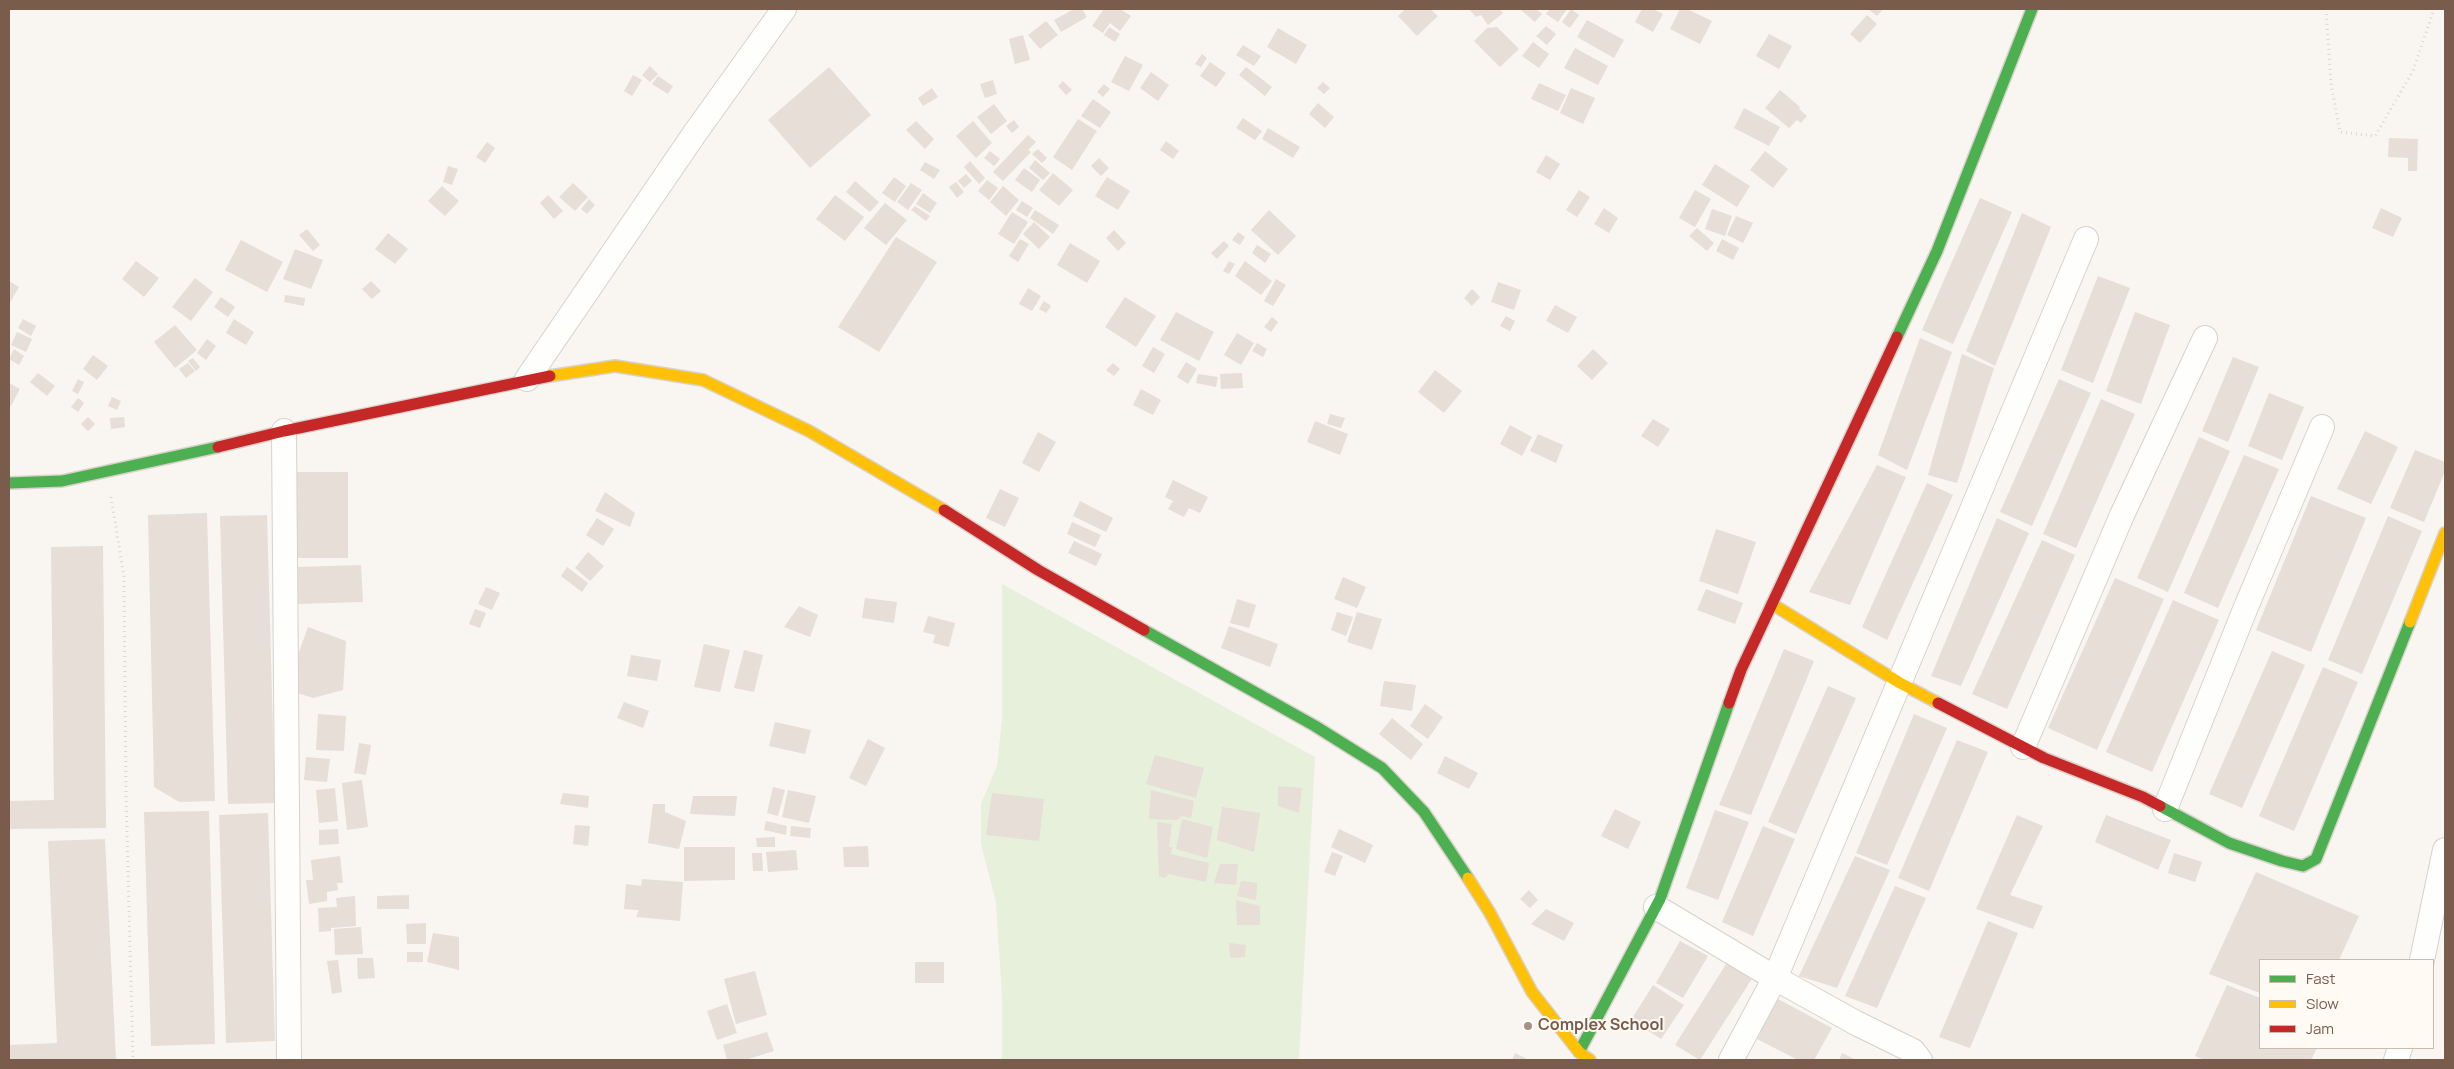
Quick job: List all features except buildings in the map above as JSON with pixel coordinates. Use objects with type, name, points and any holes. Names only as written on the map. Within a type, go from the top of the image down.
[{"type":"street","points":[[527,379],[695,133],[784,9]]},
{"type":"street","points":[[1579,1052],[1656,907],[1741,670],[1937,251],[2032,9]]},
{"type":"street","points":[[1731,1060],[1775,978],[2086,238]]},
{"type":"street","points":[[2023,747],[2122,515],[2204,338]]},
{"type":"street","points":[[9,483],[62,481],[107,472],[527,379],[615,366],[703,380],[809,430],[937,506],[1038,570],[1315,726],[1382,768],[1424,812],[1451,850],[1490,913],[1532,992],[1579,1052],[1590,1060]]},
{"type":"street","points":[[2165,809],[2246,607],[2322,427]]},
{"type":"street","points":[[284,432],[289,1060]]},
{"type":"street","points":[[1772,604],[1900,683],[2044,758],[2143,797],[2229,842],[2282,861],[2303,866],[2316,860],[2445,533]]},
{"type":"street","points":[[2422,959],[2445,850]]},
{"type":"street","points":[[1656,907],[1775,978],[1856,1023],[1913,1051],[1920,1060]]},
{"type":"path","points":[[2326,9],[2331,83],[2340,132],[2375,136],[2413,71],[2434,9]]},
{"type":"path","points":[[107,472],[124,577],[126,795],[134,1060]]},
{"type":"green space","points":[[1002,584],[1315,757],[1299,1060],[1002,1060],[1002,996],[996,902],[981,844],[981,804],[997,766],[1002,720]]},
{"type":"traffic: fast","points":[[1897,337],[1937,251],[2032,9]]},
{"type":"traffic: fast","points":[[9,483],[62,481],[218,447]]},
{"type":"traffic: fast","points":[[2160,806],[2229,843],[2303,866],[2316,859],[2410,622]]},
{"type":"traffic: fast","points":[[1144,630],[1315,726],[1382,768],[1424,812],[1468,878]]},
{"type":"traffic: fast","points":[[1579,1052],[1660,899],[1729,703]]},
{"type":"traffic: slow","points":[[550,376],[615,366],[703,380],[809,431],[944,510]]},
{"type":"traffic: slow","points":[[2410,622],[2445,533]]},
{"type":"traffic: slow","points":[[1772,604],[1900,683],[1938,703]]},
{"type":"traffic: slow","points":[[1468,878],[1490,913],[1532,992],[1579,1052],[1590,1060]]},
{"type":"traffic: jam","points":[[1729,703],[1741,670],[1897,337]]},
{"type":"traffic: jam","points":[[218,447],[284,431],[550,376]]},
{"type":"traffic: jam","points":[[944,510],[1038,570],[1144,630]]},
{"type":"traffic: jam","points":[[1938,703],[2044,758],[2143,797],[2160,806]]},
{"type":"place","name":"Complex School","points":[[1528,1026]]}]
